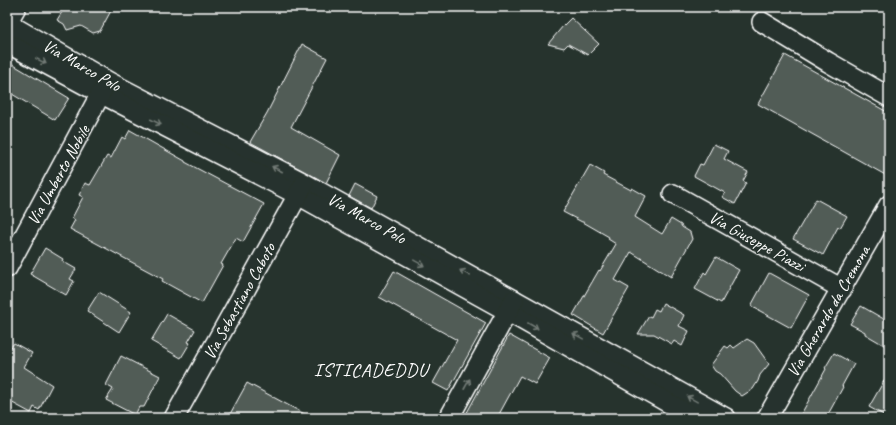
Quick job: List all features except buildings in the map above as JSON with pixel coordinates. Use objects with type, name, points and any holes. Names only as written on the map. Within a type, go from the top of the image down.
[{"type":"street","points":[[7,23],[16,7]]},
{"type":"street","points":[[762,22],[889,97]]},
{"type":"street","name":"Via Marco Polo","points":[[7,23],[105,88]]},
{"type":"street","name":"Via Marco Polo","points":[[7,43],[105,88],[301,189],[510,306],[726,418]]},
{"type":"street","name":"Via Umberto Nobile","points":[[7,268],[105,88]]},
{"type":"street","name":"Via Sebastiano Caboto","points":[[174,418],[301,189]]},
{"type":"street","name":"Via Giuseppe Piazzi","points":[[673,194],[842,288]]},
{"type":"street","name":"Via Gherardo da Cremona","points":[[767,418],[889,205]]},
{"type":"street","points":[[449,418],[510,306]]},
{"type":"street","name":"Via Marco Polo","points":[[510,306],[695,418]]},
{"type":"district","name":"ISTICADEDDU","points":[[371,369]]}]
